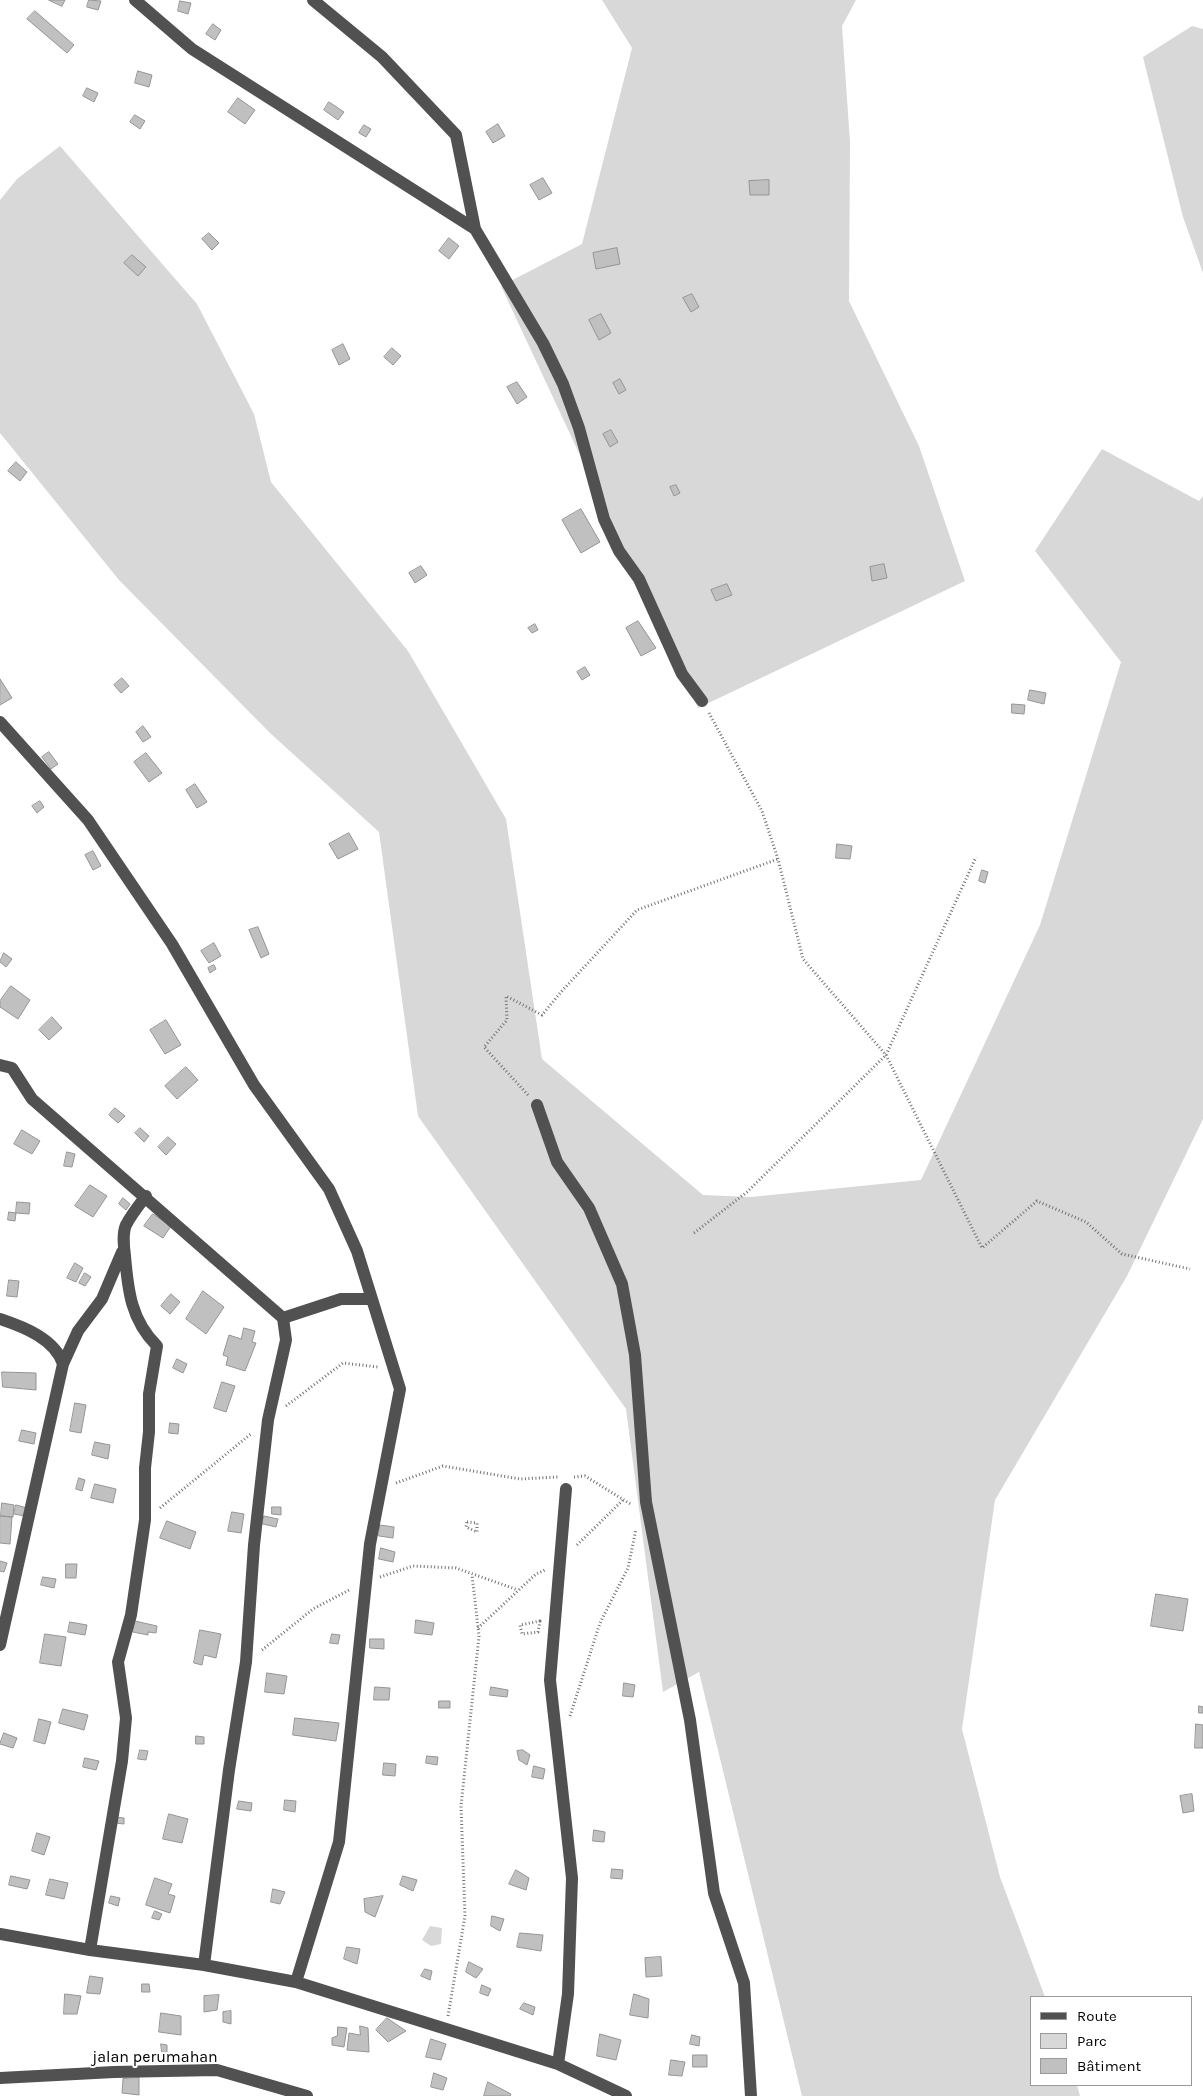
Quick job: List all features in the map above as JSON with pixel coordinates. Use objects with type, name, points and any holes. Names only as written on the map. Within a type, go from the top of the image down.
[{"type":"street","points":[[135,0],[192,49],[475,229]]},
{"type":"street","points":[[313,0],[382,57],[456,135],[475,229],[543,343],[563,384],[579,428],[604,519],[619,551],[639,579],[682,674],[702,701]]},
{"type":"street","points":[[0,722],[88,820],[172,944],[254,1085],[329,1189],[357,1251],[400,1389],[379,1490],[356,1666],[339,1842],[296,1982]]},
{"type":"street","points":[[0,1065],[12,1068],[32,1099],[146,1196],[283,1318],[286,1340],[268,1420],[254,1545],[246,1662],[229,1770],[204,1965]]},
{"type":"street","points":[[537,1105],[557,1162],[589,1208],[622,1284],[635,1355],[646,1502],[690,1720],[714,1893],[744,1983],[751,2096]]},
{"type":"street","points":[[90,1950],[122,1761],[126,1718],[118,1662],[130,1615],[145,1520],[145,1468],[149,1432],[149,1394],[157,1346],[147,1336],[136,1318],[128,1295],[124,1244],[125,1226],[146,1196]]},
{"type":"street","points":[[0,1645],[63,1364],[78,1331],[102,1299],[118,1265],[124,1244]]},
{"type":"street","points":[[283,1318],[341,1299],[371,1299]]},
{"type":"street","points":[[0,1319],[22,1327],[48,1343],[60,1354],[63,1364]]},
{"type":"street","points":[[558,2064],[568,1994],[572,1878],[550,1686],[566,1489]]},
{"type":"street","points":[[0,1934],[90,1950],[204,1965],[296,1982],[558,2064],[626,2096]]},
{"type":"street","name":"jalan perumahan","points":[[0,2078],[217,2070],[307,2096]]},
{"type":"path","points":[[702,701],[762,812],[778,859],[803,959],[886,1055],[982,1248],[1037,1201],[1086,1222],[1122,1254],[1190,1269]]},
{"type":"path","points":[[694,1233],[747,1192],[886,1055],[976,857]]},
{"type":"path","points":[[537,1105],[484,1047],[508,1020],[506,996],[542,1015],[637,910],[778,859]]},
{"type":"path","points":[[379,1490],[443,1466],[520,1479],[585,1476],[639,1510]]},
{"type":"path","points":[[570,1716],[600,1623],[628,1568],[638,1520]]},
{"type":"path","points":[[446,2029],[465,1916],[461,1806],[480,1636],[472,1575],[518,1590]]},
{"type":"path","points":[[540,1621],[538,1632],[522,1634],[520,1625],[540,1621]]},
{"type":"green space","points":[[602,0],[856,0],[842,26],[850,142],[849,301],[919,446],[965,581],[698,708],[501,286],[582,244],[632,48]]},
{"type":"green space","points":[[1192,26],[1203,29],[1203,273],[1183,217],[1143,57]]},
{"type":"green space","points":[[60,146],[197,304],[254,414],[271,482],[408,651],[506,819],[542,1059],[703,1195],[751,1197],[921,1180],[1040,925],[1121,662],[1035,551],[1102,449],[1199,501],[1203,496],[1203,1119],[1127,1276],[995,1500],[962,1729],[1000,1877],[1045,1996],[1030,1996],[1030,2086],[1077,2086],[1080,2096],[802,2096],[699,1672],[663,1692],[626,1409],[418,1116],[379,832],[270,733],[119,580],[0,433],[0,200],[17,179]]},
{"type":"green space","points":[[430,1926],[442,1928],[441,1944],[431,1946],[422,1940]]},
{"type":"building","points":[[49,0],[65,0],[62,6]]},
{"type":"building","points":[[89,0],[101,1],[98,10],[87,7]]},
{"type":"building","points":[[180,1],[191,3],[188,14],[178,11]]},
{"type":"building","points":[[35,11],[74,45],[67,53],[27,19]]},
{"type":"building","points":[[213,24],[221,30],[215,40],[206,34]]},
{"type":"building","points":[[138,71],[152,75],[149,87],[135,83]]},
{"type":"building","points":[[87,88],[98,93],[94,102],[83,96]]},
{"type":"building","points":[[238,98],[255,110],[245,124],[228,112]]},
{"type":"building","points":[[329,102],[344,112],[338,120],[324,110]]},
{"type":"building","points":[[135,115],[145,121],[140,129],[130,122]]},
{"type":"building","points":[[498,124],[505,136],[493,143],[486,132]]},
{"type":"building","points":[[364,125],[371,129],[366,137],[359,133]]},
{"type":"building","points":[[543,178],[552,193],[539,200],[530,185]]},
{"type":"building","points":[[769,180],[769,195],[750,195],[749,181]]},
{"type":"building","points":[[209,233],[219,243],[212,250],[202,239]]},
{"type":"building","points":[[449,238],[459,246],[449,259],[439,251]]},
{"type":"building","points":[[617,248],[620,264],[596,269],[593,253]]},
{"type":"building","points":[[132,255],[146,267],[138,276],[124,263]]},
{"type":"building","points":[[692,294],[699,307],[691,312],[683,298]]},
{"type":"building","points":[[601,314],[611,333],[599,340],[589,320]]},
{"type":"building","points":[[343,344],[350,359],[339,365],[332,350]]},
{"type":"building","points":[[392,348],[401,356],[393,365],[384,357]]},
{"type":"building","points":[[620,379],[626,390],[619,394],[613,383]]},
{"type":"building","points":[[517,382],[527,397],[517,404],[507,387]]},
{"type":"building","points":[[611,430],[618,442],[610,447],[603,434]]},
{"type":"building","points":[[16,462],[27,472],[20,481],[8,471]]},
{"type":"building","points":[[676,485],[680,493],[674,496],[670,487]]},
{"type":"building","points":[[581,509],[600,542],[581,553],[562,520]]},
{"type":"building","points":[[884,564],[887,578],[872,581],[870,567]]},
{"type":"building","points":[[421,566],[427,575],[415,583],[409,573]]},
{"type":"building","points":[[727,584],[732,595],[716,601],[711,590]]},
{"type":"building","points":[[638,621],[656,648],[641,656],[626,628]]},
{"type":"building","points":[[535,624],[538,630],[532,633],[528,628]]},
{"type":"building","points":[[585,667],[590,675],[582,680],[577,672]]},
{"type":"building","points":[[122,678],[129,686],[121,693],[114,685]]},
{"type":"building","points":[[0,679],[12,698],[0,705]]},
{"type":"building","points":[[1030,690],[1046,693],[1044,704],[1028,700]]},
{"type":"building","points":[[1012,704],[1025,705],[1024,714],[1012,713]]},
{"type":"building","points":[[143,726],[151,737],[143,742],[136,732]]},
{"type":"building","points":[[49,752],[58,764],[51,769],[42,757]]},
{"type":"building","points":[[146,753],[162,773],[149,782],[134,762]]},
{"type":"building","points":[[195,784],[207,802],[197,808],[186,790]]},
{"type":"building","points":[[40,801],[44,807],[37,813],[32,806]]},
{"type":"building","points":[[349,833],[358,849],[338,859],[329,844]]},
{"type":"building","points":[[837,844],[852,846],[850,859],[836,858]]},
{"type":"building","points":[[93,851],[101,866],[93,870],[85,855]]},
{"type":"building","points":[[982,870],[988,872],[985,883],[979,881]]},
{"type":"building","points":[[258,927],[269,954],[261,958],[249,930]]},
{"type":"building","points":[[214,943],[221,956],[209,963],[201,951]]},
{"type":"building","points":[[4,953],[12,959],[6,967],[0,962]]},
{"type":"building","points":[[214,965],[216,969],[210,973],[208,968]]},
{"type":"building","points":[[11,986],[30,1000],[18,1019],[0,1007],[0,1001]]},
{"type":"building","points":[[52,1017],[62,1028],[49,1040],[39,1030]]},
{"type":"building","points":[[166,1020],[181,1045],[165,1054],[150,1030]]},
{"type":"building","points":[[186,1067],[198,1080],[177,1099],[165,1086]]},
{"type":"building","points":[[115,1108],[125,1116],[118,1123],[109,1115]]},
{"type":"building","points":[[140,1128],[149,1136],[144,1142],[135,1133]]},
{"type":"building","points":[[22,1130],[40,1141],[32,1154],[14,1144]]},
{"type":"building","points":[[168,1137],[176,1144],[166,1155],[158,1147]]},
{"type":"building","points":[[67,1152],[75,1154],[72,1167],[64,1166]]},
{"type":"building","points":[[90,1185],[107,1196],[93,1217],[75,1206]]},
{"type":"building","points":[[123,1198],[130,1204],[126,1210],[119,1204]]},
{"type":"building","points":[[17,1202],[30,1203],[29,1214],[16,1213]]},
{"type":"building","points":[[9,1212],[16,1213],[15,1221],[8,1220]]},
{"type":"building","points":[[153,1214],[171,1226],[163,1238],[144,1226]]},
{"type":"building","points":[[75,1263],[83,1268],[76,1282],[67,1278]]},
{"type":"building","points":[[85,1273],[91,1277],[85,1286],[79,1283]]},
{"type":"building","points":[[9,1280],[19,1281],[17,1297],[7,1296]]},
{"type":"building","points":[[203,1291],[224,1307],[206,1334],[186,1319]]},
{"type":"building","points":[[171,1294],[180,1302],[170,1314],[161,1306]]},
{"type":"building","points":[[244,1328],[255,1331],[252,1342],[256,1343],[245,1371],[226,1365],[228,1357],[223,1355],[229,1335],[241,1339]]},
{"type":"building","points":[[177,1359],[187,1364],[183,1373],[173,1368]]},
{"type":"building","points":[[2,1372],[36,1373],[36,1390],[3,1387]]},
{"type":"building","points":[[222,1382],[235,1386],[226,1412],[214,1408]]},
{"type":"building","points":[[75,1403],[86,1405],[81,1433],[70,1431]]},
{"type":"building","points":[[170,1423],[179,1424],[178,1434],[169,1433]]},
{"type":"building","points":[[22,1430],[36,1433],[34,1444],[19,1441]]},
{"type":"building","points":[[95,1442],[110,1445],[108,1459],[92,1455]]},
{"type":"building","points":[[79,1478],[85,1480],[82,1491],[76,1489]]},
{"type":"building","points":[[95,1484],[116,1489],[113,1503],[91,1498]]},
{"type":"building","points":[[2,1503],[14,1505],[13,1517],[1,1516]]},
{"type":"building","points":[[16,1505],[27,1508],[25,1516],[14,1514]]},
{"type":"building","points":[[272,1507],[281,1507],[281,1515],[272,1514]]},
{"type":"building","points":[[232,1512],[244,1514],[241,1533],[228,1531]]},
{"type":"building","points":[[0,1516],[12,1517],[10,1544],[0,1543]]},
{"type":"building","points":[[264,1516],[278,1519],[276,1527],[263,1524]]},
{"type":"building","points":[[167,1521],[196,1532],[190,1549],[160,1538]]},
{"type":"building","points":[[380,1525],[394,1527],[393,1538],[379,1536]]},
{"type":"building","points":[[381,1548],[395,1552],[393,1562],[379,1559]]},
{"type":"building","points":[[0,1561],[7,1563],[4,1572],[0,1571]]},
{"type":"building","points":[[66,1564],[77,1564],[76,1578],[66,1578]]},
{"type":"building","points":[[43,1577],[56,1579],[54,1588],[41,1585]]},
{"type":"building","points":[[1156,1594],[1188,1599],[1183,1631],[1151,1626]]},
{"type":"building","points":[[416,1620],[434,1623],[432,1635],[415,1633]]},
{"type":"building","points":[[135,1621],[157,1626],[156,1633],[148,1632],[148,1635],[133,1632]]},
{"type":"building","points":[[70,1622],[87,1625],[85,1635],[68,1632]]},
{"type":"building","points":[[200,1630],[221,1634],[216,1658],[204,1655],[202,1665],[194,1663]]},
{"type":"building","points":[[45,1634],[66,1637],[61,1666],[40,1663]]},
{"type":"building","points":[[332,1634],[340,1635],[338,1644],[330,1643]]},
{"type":"building","points":[[370,1639],[384,1639],[384,1649],[370,1648]]},
{"type":"building","points":[[267,1673],[287,1676],[284,1694],[265,1692]]},
{"type":"building","points":[[624,1683],[635,1685],[633,1697],[623,1696]]},
{"type":"building","points":[[375,1687],[390,1688],[389,1700],[374,1700]]},
{"type":"building","points":[[491,1687],[508,1690],[507,1697],[490,1695]]},
{"type":"building","points":[[439,1701],[450,1701],[450,1708],[439,1708]]},
{"type":"building","points":[[1199,1706],[1203,1707],[1203,1713],[1199,1713]]},
{"type":"building","points":[[63,1709],[88,1715],[84,1730],[59,1723]]},
{"type":"building","points":[[295,1718],[339,1723],[336,1741],[293,1735]]},
{"type":"building","points":[[39,1719],[51,1722],[45,1744],[34,1741]]},
{"type":"building","points":[[1196,1724],[1203,1725],[1203,1748],[1195,1748]]},
{"type":"building","points":[[4,1733],[17,1738],[13,1748],[0,1744]]},
{"type":"building","points":[[196,1736],[204,1737],[204,1744],[196,1744]]},
{"type":"building","points":[[140,1750],[148,1751],[146,1760],[138,1759]]},
{"type":"building","points":[[523,1750],[530,1755],[527,1765],[519,1760],[517,1751]]},
{"type":"building","points":[[427,1756],[438,1757],[437,1765],[426,1763]]},
{"type":"building","points":[[85,1758],[99,1761],[96,1770],[83,1767]]},
{"type":"building","points":[[384,1763],[396,1764],[395,1776],[383,1775]]},
{"type":"building","points":[[534,1766],[545,1769],[543,1779],[532,1777]]},
{"type":"building","points":[[1192,1794],[1194,1811],[1183,1813],[1180,1796]]},
{"type":"building","points":[[285,1800],[296,1801],[295,1812],[284,1810]]},
{"type":"building","points":[[239,1801],[252,1803],[251,1811],[237,1809]]},
{"type":"building","points":[[169,1814],[188,1819],[182,1843],[163,1839]]},
{"type":"building","points":[[116,1817],[124,1818],[124,1824],[115,1823]]},
{"type":"building","points":[[594,1830],[605,1832],[604,1842],[593,1841]]},
{"type":"building","points":[[37,1833],[50,1837],[44,1855],[32,1851]]},
{"type":"building","points":[[612,1869],[623,1870],[622,1879],[611,1878]]},
{"type":"building","points":[[516,1870],[529,1878],[526,1890],[509,1884]]},
{"type":"building","points":[[11,1876],[30,1880],[27,1889],[9,1885]]},
{"type":"building","points":[[403,1876],[417,1880],[413,1891],[400,1885]]},
{"type":"building","points":[[155,1878],[172,1884],[168,1894],[175,1896],[170,1913],[146,1905]]},
{"type":"building","points":[[50,1879],[68,1883],[64,1899],[46,1895]]},
{"type":"building","points":[[273,1889],[285,1892],[280,1904],[271,1902]]},
{"type":"building","points":[[111,1896],[120,1898],[118,1906],[109,1903]]},
{"type":"building","points":[[383,1896],[375,1917],[365,1912],[364,1899]]},
{"type":"building","points":[[155,1911],[162,1914],[159,1920],[152,1918]]},
{"type":"building","points":[[492,1916],[504,1919],[500,1931],[491,1926]]},
{"type":"building","points":[[520,1933],[543,1935],[541,1951],[517,1947]]},
{"type":"building","points":[[347,1947],[360,1949],[357,1964],[344,1959]]},
{"type":"building","points":[[661,1957],[662,1976],[646,1977],[645,1958]]},
{"type":"building","points":[[469,1962],[483,1969],[476,1978],[466,1972]]},
{"type":"building","points":[[425,1969],[432,1971],[430,1980],[421,1976]]},
{"type":"building","points":[[90,1976],[103,1978],[100,1994],[87,1993]]},
{"type":"building","points":[[142,1984],[149,1984],[150,1992],[142,1992]]},
{"type":"building","points":[[482,1985],[491,1989],[488,1996],[480,1993]]},
{"type":"building","points":[[65,1994],[81,1996],[77,2014],[64,2014]]},
{"type":"building","points":[[634,1994],[649,1999],[648,2018],[630,2015]]},
{"type":"building","points":[[219,1995],[217,2010],[204,2012],[204,1996]]},
{"type":"building","points":[[524,2003],[535,2007],[533,2015],[520,2009]]},
{"type":"building","points":[[231,2011],[231,2024],[223,2022],[223,2012]]},
{"type":"building","points":[[161,2013],[181,2016],[181,2035],[159,2032]]},
{"type":"building","points":[[387,2018],[406,2031],[388,2042],[376,2030]]},
{"type":"building","points":[[360,2026],[368,2028],[369,2052],[347,2050],[349,2033],[360,2035]]},
{"type":"building","points":[[338,2027],[347,2028],[344,2047],[332,2045],[332,2038],[337,2036]]},
{"type":"building","points":[[600,2034],[621,2040],[616,2060],[597,2056]]},
{"type":"building","points":[[692,2035],[700,2037],[699,2046],[690,2044]]},
{"type":"building","points":[[431,2039],[446,2044],[441,2060],[426,2057]]},
{"type":"building","points":[[161,2044],[167,2045],[167,2053],[162,2052]]},
{"type":"building","points":[[693,2055],[707,2055],[707,2067],[693,2067]]},
{"type":"building","points":[[671,2060],[685,2062],[682,2076],[669,2075]]},
{"type":"building","points":[[434,2073],[447,2078],[443,2090],[431,2087]]},
{"type":"building","points":[[139,2078],[139,2095],[122,2093],[123,2079]]},
{"type":"building","points":[[488,2082],[511,2094],[510,2096],[484,2096]]}]
